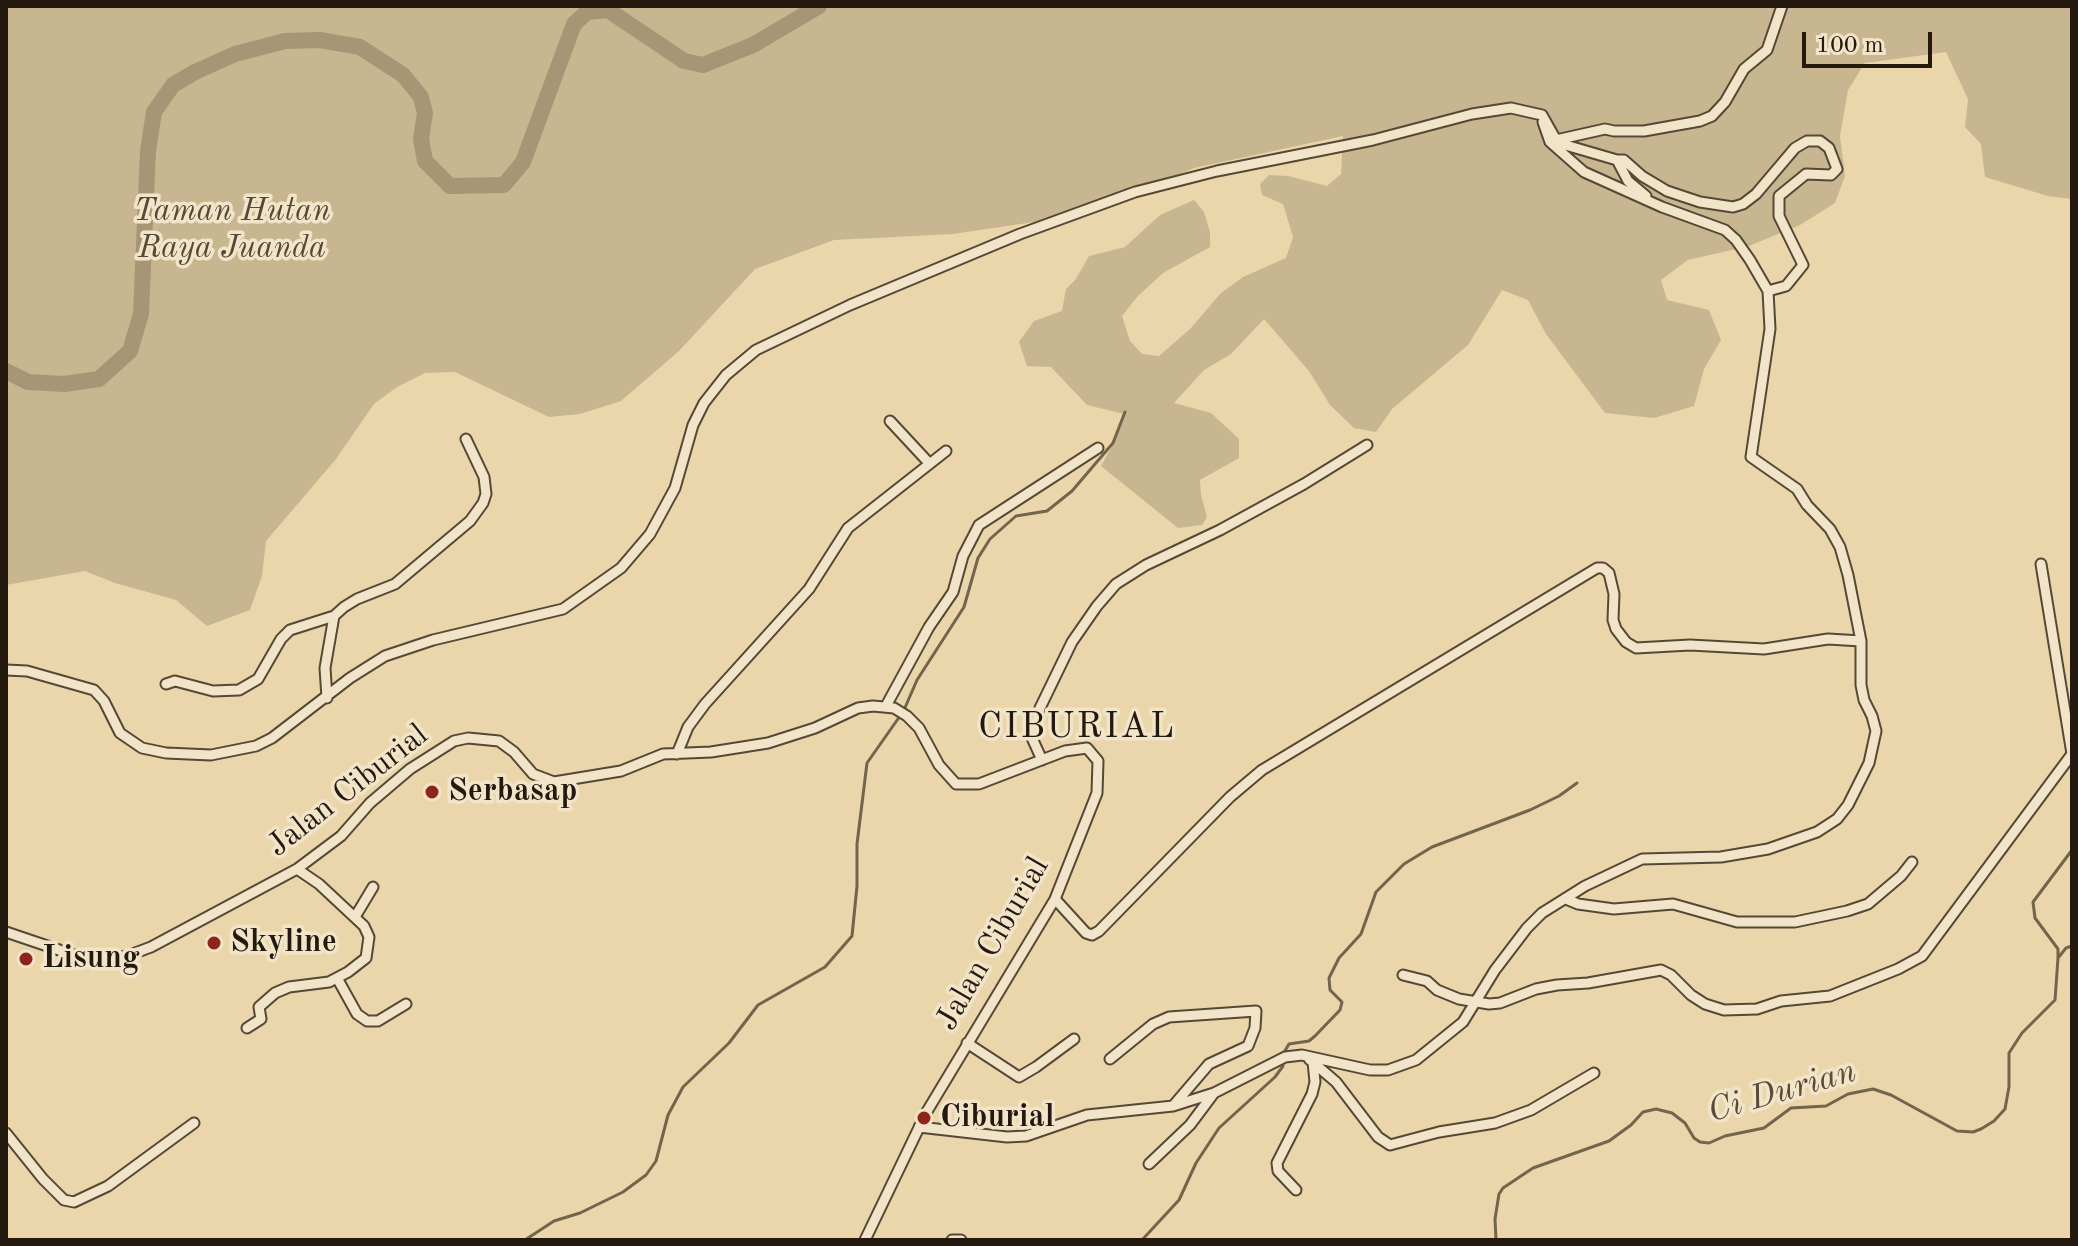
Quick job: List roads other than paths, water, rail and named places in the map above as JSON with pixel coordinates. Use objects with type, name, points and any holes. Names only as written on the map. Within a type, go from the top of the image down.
[{"type":"street","points":[[1556,140],[1605,129],[1644,131],[1712,116],[1725,102],[1744,69],[1767,50],[1782,6]]},
{"type":"street","points":[[6,670],[27,671],[94,690],[125,739],[142,748],[166,753],[211,755],[256,746],[327,698],[350,678],[398,650],[563,609],[621,568],[650,534],[675,488],[693,425],[704,403],[726,375],[756,350],[903,282],[1020,234],[1135,192],[1217,171],[1373,140],[1472,114],[1511,108],[1542,115],[1556,140],[1562,144],[1624,160],[1642,176],[1667,191],[1700,202],[1733,207],[1756,194],[1795,148],[1807,141],[1820,141],[1829,148],[1837,169],[1831,175],[1806,174],[1779,196],[1779,216],[1803,265],[1786,286],[1768,291]]},
{"type":"street","points":[[919,1127],[1007,1137],[1026,1136],[1087,1115],[1173,1106],[1214,1093],[1273,1061],[1302,1055],[1359,1069],[1388,1070],[1416,1060],[1463,1022],[1502,960],[1527,928],[1542,913],[1585,886],[1642,859],[1721,857],[1759,851],[1817,832],[1837,819],[1856,791],[1874,746],[1876,731],[1861,685],[1861,641],[1840,547],[1830,529],[1807,505],[1797,489],[1751,457],[1770,329],[1768,291],[1736,240],[1725,230],[1655,204],[1584,172],[1550,142],[1543,128],[1542,115]]},
{"type":"street","points":[[1617,160],[1628,181],[1655,204]]},
{"type":"street","points":[[890,421],[929,463]]},
{"type":"street","points":[[166,684],[175,681],[213,691],[239,690],[258,679],[281,639],[290,630],[334,616],[357,599],[395,584],[478,513],[486,494],[484,477],[466,439]]},
{"type":"street","points":[[1042,760],[1032,738],[1040,708],[1072,642],[1116,584],[1146,565],[1290,492],[1367,445]]},
{"type":"street","points":[[886,706],[929,627],[953,592],[963,556],[979,525],[1098,448]]},
{"type":"street","points":[[677,754],[688,727],[705,704],[809,589],[848,528],[946,451]]},
{"type":"street","points":[[1403,975],[1427,981],[1437,990],[1475,1003],[1500,1003],[1546,987],[1661,970],[1705,1004],[1724,1010],[1757,1009],[1781,1001],[1830,996],[1922,956],[2072,754],[2041,564]]},
{"type":"street","points":[[1055,899],[1086,933],[1092,935],[1099,931],[1230,797],[1262,770],[1597,568],[1609,573],[1616,629],[1626,642],[1636,648],[1690,645],[1764,649],[1828,639],[1861,641]]},
{"type":"street","points":[[327,698],[325,668],[334,616]]},
{"type":"street","name":"Jalan Ciburial","points":[[6,932],[71,954],[100,960],[127,956],[178,934],[297,869],[341,836],[389,786],[426,757],[454,741],[482,737],[499,741],[514,752],[533,774],[554,782],[610,774],[663,754],[768,743],[815,728],[858,708],[886,706],[907,716],[919,728],[939,765],[956,784],[979,784],[1083,747],[1092,751],[1098,761],[1097,793],[1055,899],[919,1127],[865,1240]]},
{"type":"street","points":[[1566,899],[1578,904],[1614,909],[1673,904],[1737,922],[1795,922],[1868,904],[1901,876],[1912,862]]},
{"type":"street","points":[[247,1028],[261,1019],[259,1007],[275,993],[289,987],[329,982],[363,961],[368,952],[368,932],[319,884],[297,869]]},
{"type":"street","points":[[355,917],[373,887]]},
{"type":"street","points":[[337,978],[357,1014],[367,1021],[378,1021],[406,1004]]},
{"type":"street","points":[[1110,1059],[1153,1024],[1169,1017],[1256,1011],[1255,1028],[1248,1046],[1209,1064],[1173,1106]]},
{"type":"street","points":[[967,1043],[1019,1077],[1074,1039]]},
{"type":"street","points":[[1302,1055],[1347,1094],[1378,1137],[1390,1145],[1507,1119],[1531,1110],[1594,1073]]},
{"type":"street","points":[[1296,1190],[1278,1171],[1277,1163],[1312,1094],[1315,1082],[1313,1062]]},
{"type":"street","points":[[1149,1164],[1190,1125],[1214,1093]]},
{"type":"street","points":[[6,1133],[43,1179],[64,1200],[74,1202],[108,1186],[194,1123]]},
{"type":"street","points":[[952,1240],[961,1240]]},
{"type":"waterway","points":[[6,371],[28,382],[64,384],[99,379],[130,351],[141,314],[148,151],[154,112],[173,85],[235,54],[285,41],[320,40],[360,47],[403,75],[421,97],[425,113],[421,139],[425,161],[450,186],[504,185],[523,162],[574,24],[587,12],[608,10],[684,61],[703,65],[753,45],[819,6]]},
{"type":"waterway","points":[[904,710],[917,680],[964,607],[978,558],[990,539],[1016,516],[1047,511],[1072,491],[1113,443],[1125,412]]},
{"type":"waterway","points":[[525,1240],[554,1221],[580,1213],[623,1192],[646,1175],[656,1161],[668,1115],[683,1087],[729,1043],[758,1005],[825,967],[852,936],[857,844],[867,763],[900,716]]},
{"type":"waterway","points":[[1283,1054],[1289,1044],[1309,1041],[1340,1010],[1342,1002],[1330,990],[1329,978],[1339,958],[1361,934],[1376,892],[1404,864],[1432,847],[1530,810],[1577,783]]},
{"type":"waterway","points":[[2058,958],[2058,949],[2035,918],[2033,902],[2072,850]]},
{"type":"waterway","name":"Ci Durian","points":[[1496,1240],[1495,1219],[1503,1188],[1533,1168],[1609,1141],[1643,1112],[1656,1109],[1672,1113],[1685,1123],[1694,1138],[1709,1143],[1725,1136],[1764,1128],[1791,1108],[1826,1106],[1848,1094],[1873,1089],[1891,1095],[1957,1131],[1981,1129],[2005,1109],[2009,1087],[2009,1053],[2022,1033],[2055,1000],[2058,958],[2072,946]]},
{"type":"waterway","points":[[1142,1240],[1179,1200],[1196,1163],[1219,1128],[1275,1077],[1283,1062]]},
{"type":"place","name":"Serbasap","points":[[432,792]]},
{"type":"place","name":"Skyline","points":[[214,943]]},
{"type":"place","name":"Lisung","points":[[26,959]]},
{"type":"place","name":"Ciburial","points":[[924,1118]]},
{"type":"district","name":"CIBURIAL","points":[[1077,728]]},
{"type":"park label","name":"Taman Hutan Raya Juanda","points":[[232,230]]}]
